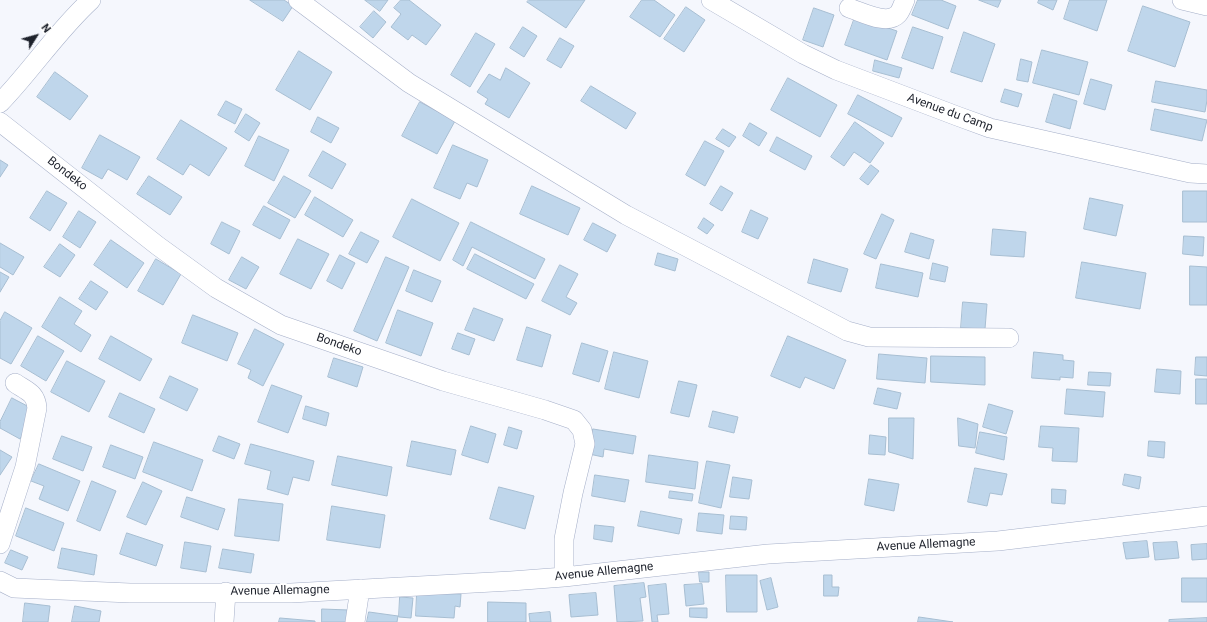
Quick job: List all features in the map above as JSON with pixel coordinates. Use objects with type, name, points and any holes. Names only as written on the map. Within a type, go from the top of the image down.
[{"type":"street","points":[[0,103],[18,84],[58,34],[91,0]]},
{"type":"street","name":"Avenue du Camp","points":[[711,0],[803,54],[836,70],[984,126],[1025,137],[1182,172],[1207,174]]},
{"type":"street","points":[[850,8],[882,19],[891,19],[898,14],[905,0]]},
{"type":"street","points":[[1182,0],[1207,6]]},
{"type":"street","points":[[304,2],[409,83],[626,215],[847,331],[869,337],[1009,338]]},
{"type":"street","name":"Bondeko","points":[[0,122],[158,246],[216,288],[281,325],[443,381],[545,410],[574,420],[582,430],[585,444],[564,539],[564,577]]},
{"type":"street","points":[[0,544],[25,467],[37,408],[36,399],[34,396],[15,383]]},
{"type":"street","name":"Avenue Allemagne","points":[[5,588],[130,593],[291,592],[564,577],[768,554],[998,541],[1207,516]]},
{"type":"street","points":[[355,622],[360,589]]},
{"type":"street","points":[[224,622],[226,592]]},
{"type":"building","points":[[250,0],[284,0],[293,6],[283,21]]},
{"type":"building","points":[[365,0],[388,0],[380,11]]},
{"type":"building","points":[[401,0],[409,0],[441,25],[426,45],[412,35],[408,40],[391,27],[401,14],[394,8]]},
{"type":"building","points":[[529,0],[585,0],[566,28],[527,2]]},
{"type":"building","points":[[642,0],[654,0],[675,15],[660,37],[630,17]]},
{"type":"building","points":[[918,0],[941,0],[956,6],[948,29],[912,15]]},
{"type":"building","points":[[979,0],[1001,0],[998,7]]},
{"type":"building","points":[[1039,0],[1057,0],[1053,10],[1038,3]]},
{"type":"building","points":[[1070,0],[1107,0],[1097,31],[1064,19]]},
{"type":"building","points":[[1143,6],[1190,22],[1175,67],[1128,51]]},
{"type":"building","points":[[686,7],[705,20],[684,52],[664,39]]},
{"type":"building","points":[[814,8],[834,15],[823,47],[803,40]]},
{"type":"building","points":[[374,11],[386,22],[373,38],[360,27]]},
{"type":"building","points":[[855,17],[897,31],[887,60],[845,45]]},
{"type":"building","points":[[523,27],[537,36],[524,57],[510,48]]},
{"type":"building","points":[[913,27],[943,37],[933,69],[902,58]]},
{"type":"building","points":[[964,32],[995,44],[982,82],[951,72]]},
{"type":"building","points":[[476,33],[495,44],[470,87],[451,75]]},
{"type":"building","points":[[560,38],[574,46],[561,68],[547,60]]},
{"type":"building","points":[[1042,50],[1088,62],[1079,95],[1033,83]]},
{"type":"building","points":[[299,51],[332,72],[310,110],[276,90]]},
{"type":"building","points":[[1021,59],[1032,62],[1028,82],[1017,80]]},
{"type":"building","points":[[875,60],[902,68],[899,78],[873,71]]},
{"type":"building","points":[[506,68],[530,83],[509,118],[485,104],[488,99],[477,92],[489,74],[500,80]]},
{"type":"building","points":[[55,72],[88,96],[70,120],[37,97]]},
{"type":"building","points":[[788,78],[837,105],[820,137],[771,110]]},
{"type":"building","points":[[1091,79],[1112,85],[1105,110],[1084,104]]},
{"type":"building","points":[[1156,81],[1207,90],[1205,112],[1152,102]]},
{"type":"building","points":[[591,86],[636,113],[626,129],[581,101]]},
{"type":"building","points":[[1005,89],[1022,94],[1018,107],[1001,102]]},
{"type":"building","points":[[1054,94],[1077,101],[1070,129],[1046,122]]},
{"type":"building","points":[[858,95],[902,118],[892,137],[848,114]]},
{"type":"building","points":[[226,101],[242,109],[235,124],[218,115]]},
{"type":"building","points":[[420,102],[455,121],[437,154],[402,136]]},
{"type":"building","points":[[1155,109],[1207,120],[1202,141],[1151,130]]},
{"type":"building","points":[[246,114],[260,123],[249,141],[235,132]]},
{"type":"building","points":[[318,117],[339,128],[331,143],[311,132]]},
{"type":"building","points":[[181,120],[227,148],[209,176],[190,164],[183,175],[157,159]]},
{"type":"building","points":[[855,122],[884,143],[870,163],[854,152],[844,166],[831,157]]},
{"type":"building","points":[[750,123],[767,133],[759,146],[743,136]]},
{"type":"building","points":[[723,129],[736,137],[729,147],[716,139]]},
{"type":"building","points":[[100,135],[140,157],[127,180],[108,169],[102,179],[82,168]]},
{"type":"building","points":[[259,136],[289,150],[274,181],[245,166]]},
{"type":"building","points":[[777,137],[812,156],[805,170],[770,151]]},
{"type":"building","points":[[705,141],[724,151],[705,186],[686,175]]},
{"type":"building","points":[[453,145],[488,160],[477,187],[467,183],[460,199],[434,188]]},
{"type":"building","points":[[323,151],[346,164],[332,189],[309,176]]},
{"type":"building","points":[[0,160],[8,165],[0,177]]},
{"type":"building","points":[[871,165],[879,171],[868,185],[860,179]]},
{"type":"building","points":[[149,176],[182,197],[170,215],[137,194]]},
{"type":"building","points":[[284,176],[311,191],[295,218],[268,203]]},
{"type":"building","points":[[532,186],[580,208],[568,235],[520,214]]},
{"type":"building","points":[[721,186],[733,193],[722,211],[710,204]]},
{"type":"building","points":[[47,191],[67,203],[50,231],[30,218]]},
{"type":"building","points":[[1183,191],[1207,191],[1207,222],[1183,222]]},
{"type":"building","points":[[315,197],[353,220],[343,237],[305,215]]},
{"type":"building","points":[[1090,198],[1123,205],[1116,236],[1084,229]]},
{"type":"building","points":[[412,199],[459,223],[440,261],[393,237]]},
{"type":"building","points":[[264,206],[290,220],[280,239],[253,225]]},
{"type":"building","points":[[751,210],[768,218],[758,239],[742,232]]},
{"type":"building","points":[[79,211],[96,222],[80,248],[63,237]]},
{"type":"building","points":[[882,214],[894,220],[876,259],[864,254]]},
{"type":"building","points":[[704,218],[714,225],[707,234],[698,228]]},
{"type":"building","points":[[222,222],[240,231],[229,254],[211,244]]},
{"type":"building","points":[[471,222],[545,259],[535,279],[472,247],[463,266],[453,260]]},
{"type":"building","points":[[593,223],[616,235],[607,252],[584,240]]},
{"type":"building","points":[[993,229],[1026,232],[1024,257],[991,255]]},
{"type":"building","points":[[361,232],[379,241],[367,263],[349,254]]},
{"type":"building","points":[[911,233],[934,240],[929,259],[905,252]]},
{"type":"building","points":[[1184,236],[1204,237],[1203,256],[1183,254]]},
{"type":"building","points":[[298,239],[329,254],[311,289],[280,274]]},
{"type":"building","points":[[111,240],[144,263],[127,288],[94,265]]},
{"type":"building","points":[[0,243],[24,257],[13,275],[0,267]]},
{"type":"building","points":[[60,244],[75,255],[60,277],[44,267]]},
{"type":"building","points":[[658,253],[678,259],[675,271],[655,265]]},
{"type":"building","points":[[475,254],[534,284],[526,299],[467,269]]},
{"type":"building","points":[[340,255],[355,263],[342,289],[327,281]]},
{"type":"building","points":[[242,257],[259,267],[246,289],[229,280]]},
{"type":"building","points":[[386,257],[409,267],[377,341],[354,331]]},
{"type":"building","points":[[156,259],[181,274],[163,305],[138,291]]},
{"type":"building","points":[[814,259],[848,269],[841,292],[808,283]]},
{"type":"building","points":[[1082,262],[1146,273],[1140,309],[1076,298]]},
{"type":"building","points":[[933,263],[948,267],[945,282],[930,279]]},
{"type":"building","points":[[881,264],[923,273],[918,297],[876,288]]},
{"type":"building","points":[[560,265],[578,274],[566,297],[577,303],[570,315],[542,301]]},
{"type":"building","points":[[1190,266],[1207,267],[1207,305],[1190,305]]},
{"type":"building","points":[[414,270],[441,281],[432,302],[406,291]]},
{"type":"building","points":[[0,272],[9,277],[0,292]]},
{"type":"building","points":[[91,281],[108,292],[96,310],[79,299]]},
{"type":"building","points":[[60,297],[82,311],[74,324],[91,335],[81,352],[42,327]]},
{"type":"building","points":[[963,302],[987,304],[985,329],[961,328]]},
{"type":"building","points":[[474,308],[503,319],[494,341],[465,330]]},
{"type":"building","points":[[398,310],[433,323],[421,356],[386,343]]},
{"type":"building","points":[[5,312],[32,328],[11,364],[0,358],[0,321]]},
{"type":"building","points":[[193,315],[238,333],[227,361],[182,343]]},
{"type":"building","points":[[527,327],[551,335],[542,367],[517,360]]},
{"type":"building","points":[[255,329],[284,344],[263,386],[248,378],[251,370],[238,364]]},
{"type":"building","points":[[458,333],[475,339],[469,355],[452,349]]},
{"type":"building","points":[[38,336],[64,351],[46,381],[21,366]]},
{"type":"building","points":[[111,336],[152,359],[140,381],[99,359]]},
{"type":"building","points":[[788,336],[846,360],[834,389],[805,377],[800,388],[771,376]]},
{"type":"building","points":[[582,343],[608,351],[599,382],[573,374]]},
{"type":"building","points":[[614,352],[648,361],[639,398],[605,389]]},
{"type":"building","points":[[1034,352],[1063,355],[1063,360],[1074,361],[1073,378],[1060,377],[1060,380],[1032,378]]},
{"type":"building","points":[[879,354],[927,358],[925,383],[877,379]]},
{"type":"building","points":[[931,356],[985,357],[985,385],[931,382]]},
{"type":"building","points":[[1196,357],[1207,357],[1207,376],[1195,375]]},
{"type":"building","points":[[334,358],[363,367],[357,387],[328,377]]},
{"type":"building","points":[[67,361],[105,381],[89,412],[51,392]]},
{"type":"building","points":[[1157,369],[1181,371],[1180,394],[1155,392]]},
{"type":"building","points":[[1089,372],[1111,373],[1110,386],[1088,385]]},
{"type":"building","points":[[170,376],[198,389],[187,411],[160,398]]},
{"type":"building","points":[[1196,379],[1207,379],[1207,404],[1196,404]]},
{"type":"building","points":[[679,381],[697,385],[689,417],[671,413]]},
{"type":"building","points":[[272,385],[302,396],[288,433],[258,422]]},
{"type":"building","points":[[878,388],[901,393],[897,409],[874,404]]},
{"type":"building","points":[[1067,389],[1105,392],[1103,417],[1065,414]]},
{"type":"building","points":[[120,393],[155,409],[144,433],[109,417]]},
{"type":"building","points":[[12,398],[35,410],[20,439],[0,428],[0,422]]},
{"type":"building","points":[[989,404],[1013,411],[1006,434],[983,427]]},
{"type":"building","points":[[306,406],[329,413],[326,426],[303,419]]},
{"type":"building","points":[[713,411],[738,417],[734,433],[709,427]]},
{"type":"building","points":[[889,418],[914,418],[913,459],[889,452]]},
{"type":"building","points":[[958,418],[978,424],[975,448],[959,446]]},
{"type":"building","points":[[471,426],[496,434],[488,463],[462,455]]},
{"type":"building","points":[[1041,426],[1079,428],[1077,462],[1052,461],[1053,448],[1039,447]]},
{"type":"building","points":[[509,427],[522,431],[517,449],[504,445]]},
{"type":"building","points":[[593,429],[636,436],[633,454],[604,449],[603,457],[589,454]]},
{"type":"building","points":[[980,432],[1007,437],[1004,460],[976,453]]},
{"type":"building","points":[[870,435],[886,437],[885,455],[869,454]]},
{"type":"building","points":[[62,436],[92,447],[83,471],[53,459]]},
{"type":"building","points":[[219,436],[240,444],[234,459],[213,451]]},
{"type":"building","points":[[412,441],[456,450],[451,475],[407,466]]},
{"type":"building","points":[[1149,441],[1165,442],[1164,458],[1148,456]]},
{"type":"building","points":[[154,442],[203,460],[192,491],[143,472]]},
{"type":"building","points":[[251,444],[314,461],[309,481],[293,477],[288,495],[267,489],[271,471],[245,464]]},
{"type":"building","points":[[111,445],[143,457],[135,479],[103,467]]},
{"type":"building","points":[[0,450],[12,457],[0,475]]},
{"type":"building","points":[[649,455],[698,462],[695,489],[646,482]]},
{"type":"building","points":[[338,456],[392,467],[387,496],[332,485]]},
{"type":"building","points":[[707,461],[730,465],[721,508],[699,503]]},
{"type":"building","points":[[39,464],[80,481],[68,511],[39,499],[44,486],[31,481]]},
{"type":"building","points":[[975,468],[1007,474],[1002,495],[990,493],[987,506],[968,502]]},
{"type":"building","points":[[1125,474],[1141,477],[1139,489],[1123,485]]},
{"type":"building","points":[[595,475],[629,480],[625,502],[592,496]]},
{"type":"building","points":[[733,477],[752,480],[749,499],[730,497]]},
{"type":"building","points":[[869,479],[899,484],[894,511],[865,505]]},
{"type":"building","points":[[92,481],[116,491],[100,531],[77,521]]},
{"type":"building","points":[[143,482],[162,491],[146,525],[127,517]]},
{"type":"building","points":[[499,487],[534,496],[525,529],[490,519]]},
{"type":"building","points":[[1052,489],[1066,490],[1065,504],[1052,503]]},
{"type":"building","points":[[670,491],[693,494],[692,501],[669,498]]},
{"type":"building","points":[[187,497],[225,509],[218,530],[181,517]]},
{"type":"building","points":[[239,499],[283,504],[279,541],[235,536]]},
{"type":"building","points":[[332,506],[385,515],[380,548],[327,540]]},
{"type":"building","points":[[26,508],[64,523],[54,551],[16,536]]},
{"type":"building","points":[[641,511],[682,519],[679,534],[638,526]]},
{"type":"building","points":[[699,513],[724,515],[722,534],[697,531]]},
{"type":"building","points":[[731,516],[747,517],[746,530],[730,529]]},
{"type":"building","points":[[595,525],[614,527],[612,542],[594,539]]},
{"type":"building","points":[[127,533],[163,545],[156,566],[120,554]]},
{"type":"building","points":[[1147,541],[1149,557],[1126,559],[1123,543]]},
{"type":"building","points":[[185,542],[211,546],[206,572],[181,568]]},
{"type":"building","points":[[1177,542],[1179,558],[1155,560],[1153,543]]},
{"type":"building","points":[[1207,544],[1207,559],[1192,560],[1191,545]]},
{"type":"building","points":[[62,548],[97,555],[94,575],[58,568]]},
{"type":"building","points":[[223,549],[254,554],[251,573],[219,568]]},
{"type":"building","points":[[11,550],[28,557],[22,570],[5,563]]},
{"type":"building","points":[[699,572],[709,572],[709,582],[700,582]]},
{"type":"building","points":[[726,575],[757,575],[757,612],[727,612]]},
{"type":"building","points":[[824,575],[832,575],[832,587],[839,587],[838,596],[824,596]]},
{"type":"building","points":[[771,578],[778,607],[767,610],[760,581]]},
{"type":"building","points":[[1182,578],[1207,578],[1207,602],[1182,602]]},
{"type":"building","points":[[644,583],[646,597],[640,598],[643,621],[617,622],[614,586]]},
{"type":"building","points":[[666,584],[669,614],[657,615],[658,622],[652,622],[648,586]]},
{"type":"building","points":[[702,584],[704,604],[686,606],[684,585]]},
{"type":"building","points":[[417,593],[461,594],[460,607],[455,606],[454,618],[416,616]]},
{"type":"building","points":[[596,593],[598,615],[571,617],[569,595]]},
{"type":"building","points":[[400,597],[413,598],[411,618],[399,617]]},
{"type":"building","points":[[488,602],[526,603],[526,622],[488,622]]},
{"type":"building","points":[[25,603],[50,606],[48,622],[23,622]]},
{"type":"building","points":[[75,606],[101,611],[99,622],[72,622]]},
{"type":"building","points":[[690,608],[707,608],[707,618],[690,617]]},
{"type":"building","points":[[322,609],[349,610],[348,622],[322,622]]},
{"type":"building","points":[[369,612],[398,616],[397,622],[367,622]]},
{"type":"building","points":[[550,612],[551,622],[530,622],[529,614]]},
{"type":"building","points":[[919,617],[953,622],[918,622]]},
{"type":"building","points":[[280,618],[315,621],[315,622],[279,622]]},
{"type":"building","points":[[1207,618],[1207,622],[1169,622],[1169,620]]}]
